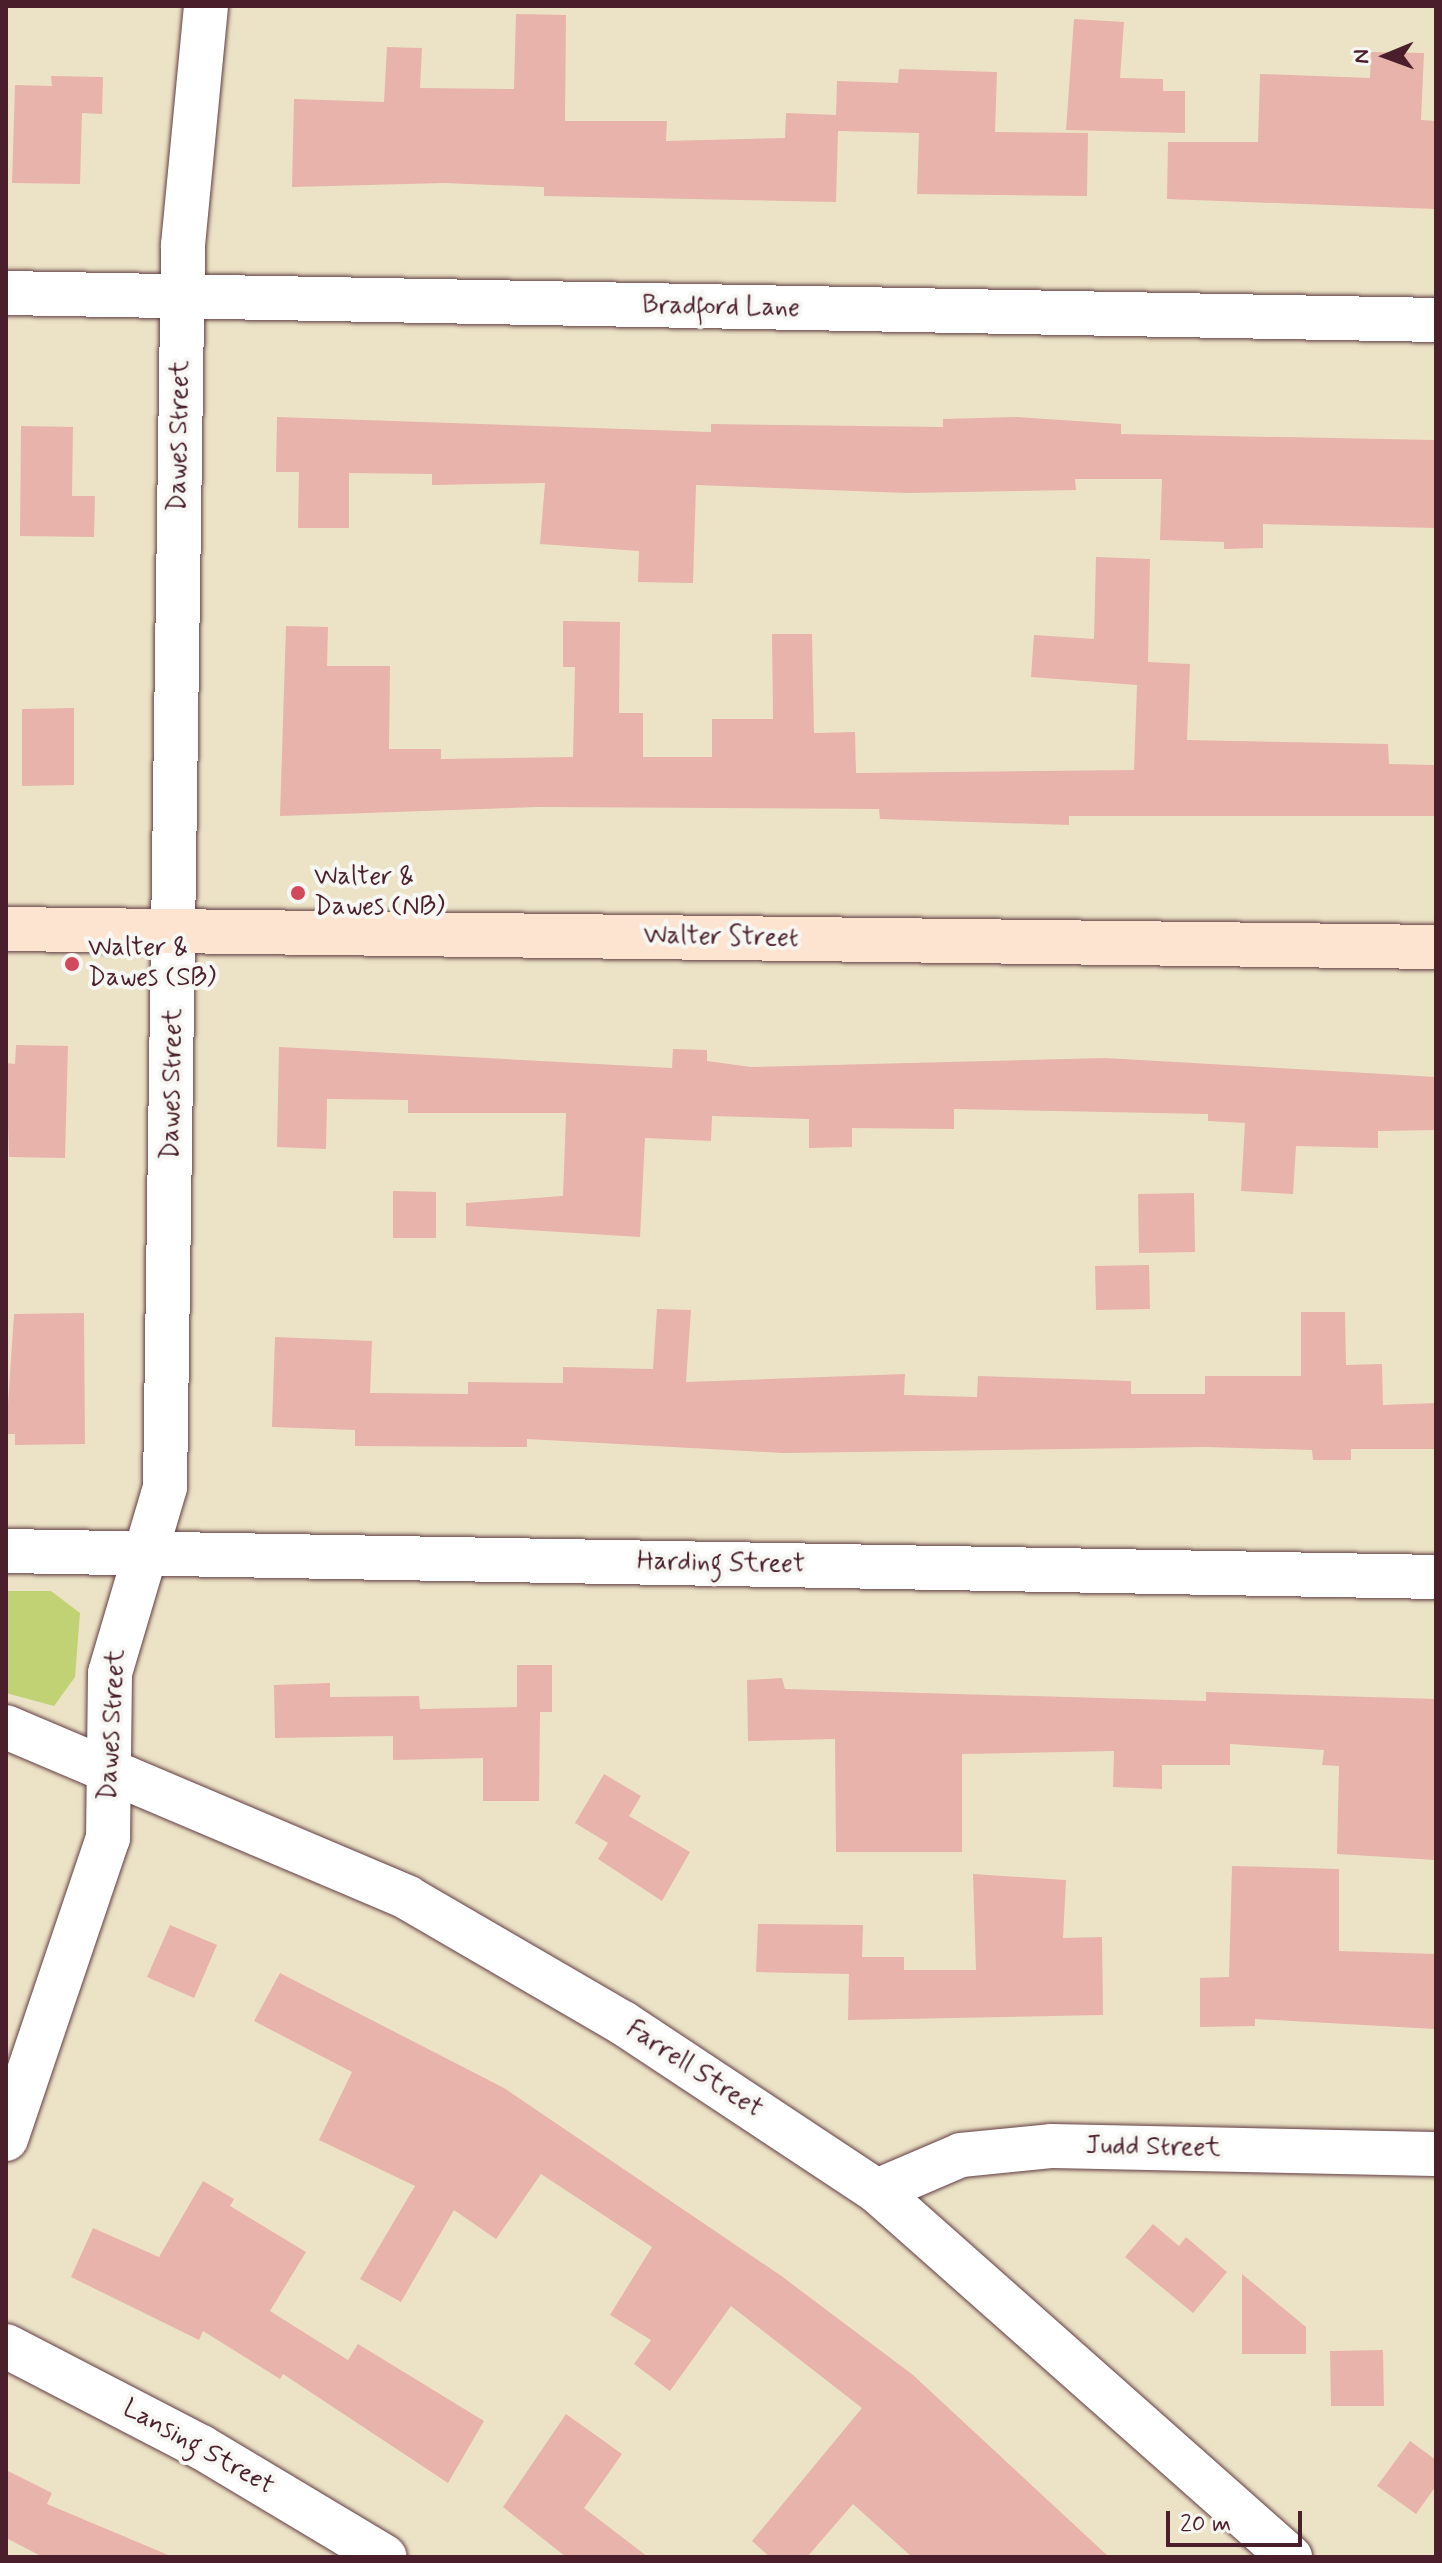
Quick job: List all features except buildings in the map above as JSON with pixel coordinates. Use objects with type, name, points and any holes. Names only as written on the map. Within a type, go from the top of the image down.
[{"type":"street","name":"Dawes Street","points":[[6,2139],[108,1838],[110,1673],[165,1487],[176,932],[182,296],[186,159],[206,6]]},
{"type":"street","name":"Bradford Lane","points":[[6,293],[1436,320]]},
{"type":"street","name":"Walter Street","points":[[6,929],[1436,947]]},
{"type":"street","name":"Harding Street","points":[[6,1551],[1436,1577]]},
{"type":"street","name":"Farrell Street","points":[[6,1727],[408,1898],[623,2023],[877,2191],[1290,2557]]},
{"type":"street","name":"Judd Street","points":[[877,2191],[961,2155],[1051,2146],[1436,2154]]},
{"type":"street","name":"Lansing Street","points":[[6,2346],[201,2447],[385,2557]]},
{"type":"green space","points":[[6,1591],[51,1591],[80,1613],[75,1677],[54,1706],[6,1693]]},
{"type":"place","name":"Walter & Dawes (NB)","points":[[298,893]]},
{"type":"place","name":"Walter & Dawes (SB)","points":[[72,964]]}]
